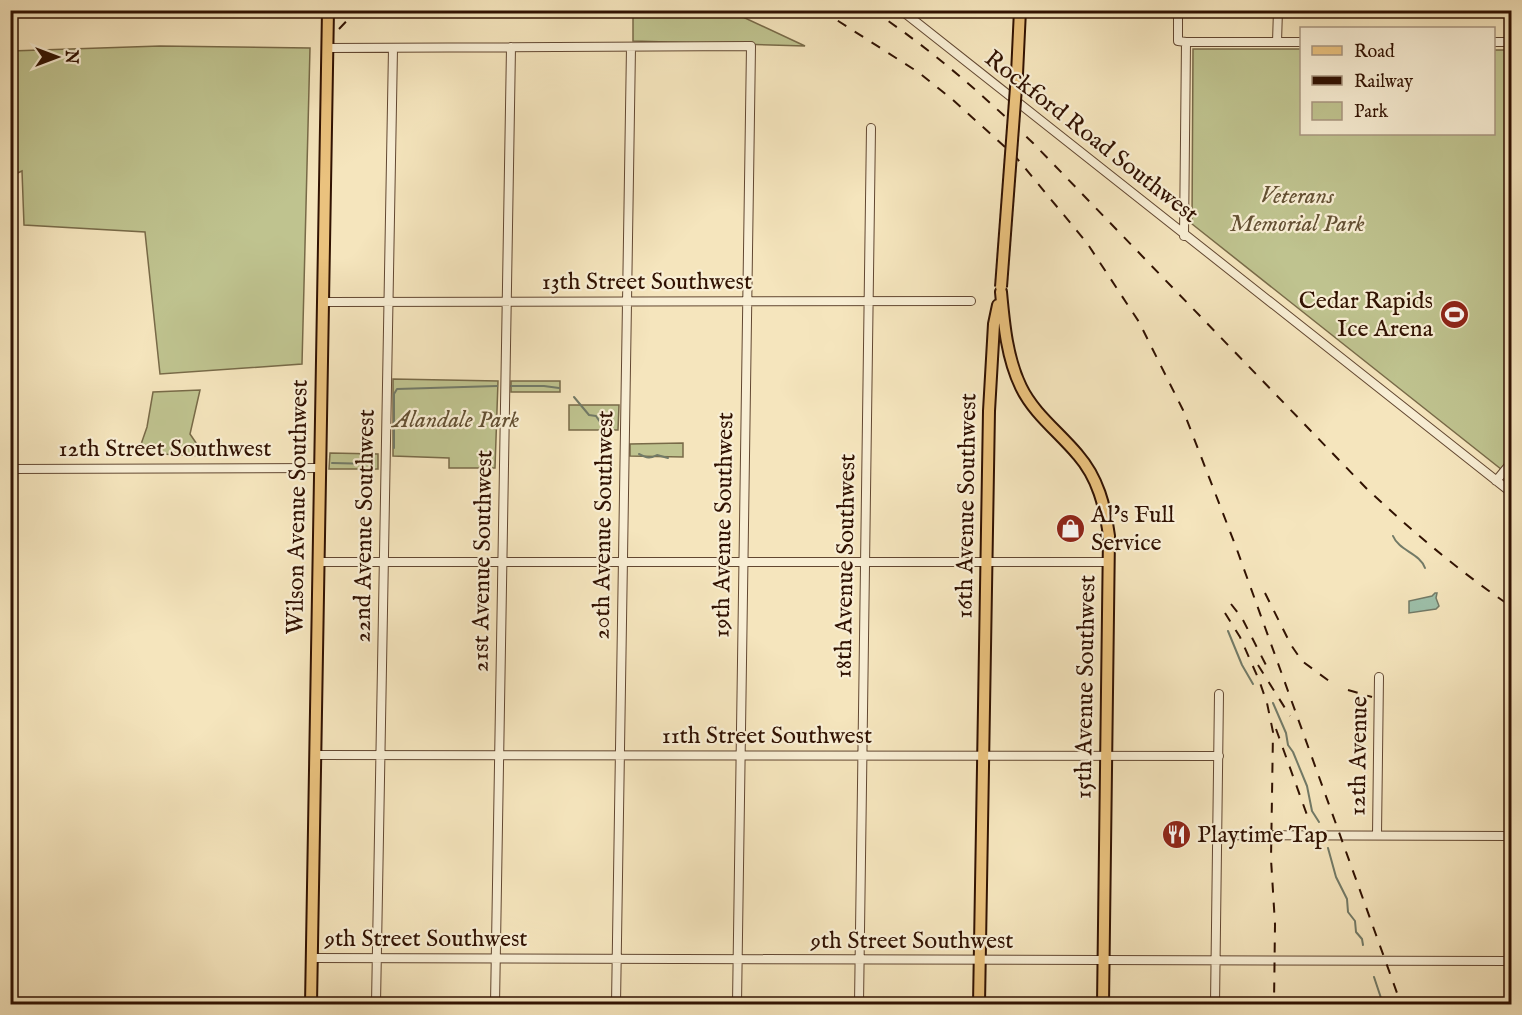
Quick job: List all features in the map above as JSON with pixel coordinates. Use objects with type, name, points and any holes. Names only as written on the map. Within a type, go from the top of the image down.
[{"type":"main road","name":"Wilson Avenue Southwest","points":[[311,1005],[328,10]]},
{"type":"main road","name":"16th Avenue Southwest","points":[[979,1005],[991,369],[994,324],[1001,290],[1020,10]]},
{"type":"main road","name":"15th Avenue Southwest","points":[[1001,290],[1011,361],[1022,388],[1037,412],[1079,456],[1101,494],[1109,536],[1103,1005]]},
{"type":"street","name":"Rockford Road Southwest","points":[[901,10],[1512,493]]},
{"type":"street","points":[[1178,10],[1178,42],[1300,42]]},
{"type":"street","points":[[1277,42],[1278,10]]},
{"type":"street","points":[[1184,236],[1186,42]]},
{"type":"street","points":[[1495,42],[1512,42]]},
{"type":"street","points":[[327,48],[631,46]]},
{"type":"street","name":"19th Avenue Southwest","points":[[631,46],[751,46],[737,1005]]},
{"type":"street","name":"20th Avenue Southwest","points":[[616,1005],[631,46]]},
{"type":"street","name":"21st Avenue Southwest","points":[[495,1005],[511,47]]},
{"type":"street","name":"22nd Avenue Southwest","points":[[376,1005],[393,48]]},
{"type":"street","name":"18th Avenue Southwest","points":[[859,1005],[871,128]]},
{"type":"street","name":"13th Street Southwest","points":[[323,302],[971,301]]},
{"type":"street","points":[[1496,481],[1512,458]]},
{"type":"street","name":"12th Street Southwest","points":[[10,470],[320,468]]},
{"type":"street","points":[[318,562],[1108,562]]},
{"type":"street","name":"12th Avenue","points":[[1377,835],[1379,676]]},
{"type":"street","points":[[1215,1005],[1219,694]]},
{"type":"street","name":"11th Street Southwest","points":[[315,755],[1219,756]]},
{"type":"street","points":[[1218,835],[1512,836]]},
{"type":"street","name":"9th Street Southwest","points":[[312,958],[1512,961]]},
{"type":"green space","points":[[633,11],[730,11],[805,46],[633,41]]},
{"type":"green space","points":[[160,46],[310,48],[302,364],[160,374],[145,232],[24,225],[22,171],[11,176],[11,51]]},
{"type":"green space","name":"Veterans Memorial Park","points":[[1193,49],[1300,49],[1300,135],[1495,135],[1495,50],[1511,50],[1511,477],[1192,224]]},
{"type":"green space","name":"Alandale Park","points":[[393,379],[498,381],[495,468],[449,468],[449,458],[393,456]]},
{"type":"green space","points":[[511,381],[560,381],[560,392],[511,392]]},
{"type":"green space","points":[[200,390],[190,434],[205,456],[138,453],[147,427],[153,392]]},
{"type":"green space","points":[[569,405],[619,405],[618,430],[569,430]]},
{"type":"green space","points":[[683,443],[683,457],[630,456],[630,444]]},
{"type":"green space","points":[[330,453],[378,454],[378,469],[329,469]]},
{"type":"shaded area","points":[[1437,593],[1439,606],[1436,609],[1409,613],[1409,601],[1432,596]]},
{"type":"waterway","points":[[394,448],[394,394],[397,389],[497,386]]},
{"type":"waterway","points":[[511,386],[559,388]]},
{"type":"waterway","points":[[574,397],[589,415],[596,416],[610,437]]},
{"type":"waterway","points":[[639,454],[648,458],[657,455],[668,458]]},
{"type":"waterway","points":[[332,463],[374,464]]},
{"type":"waterway","points":[[1393,536],[1400,545],[1419,559],[1425,568]]},
{"type":"waterway","points":[[1228,631],[1242,665],[1253,684]]},
{"type":"waterway","points":[[1273,703],[1286,733],[1288,745],[1307,786],[1312,811],[1319,822]]},
{"type":"waterway","points":[[1328,848],[1336,877],[1347,899],[1348,912],[1355,921],[1356,932],[1362,939],[1363,945]]},
{"type":"waterway","points":[[1374,977],[1383,1004]]},
{"type":"railway","points":[[339,29],[357,10]]},
{"type":"railway","points":[[821,10],[918,72],[1015,156],[1087,243],[1139,322],[1183,410],[1236,547],[1401,1004]]},
{"type":"railway","points":[[872,10],[935,56],[1014,125],[1367,489],[1437,551],[1512,607]]},
{"type":"railway","points":[[1265,593],[1291,645],[1302,661],[1329,681]]},
{"type":"railway","points":[[1231,604],[1242,618],[1269,671]]},
{"type":"railway","points":[[1225,613],[1240,637],[1259,680],[1273,732],[1271,859],[1275,924],[1274,1004]]},
{"type":"railway","points":[[1258,665],[1290,716]]},
{"type":"railway","points":[[1348,690],[1372,697]]},
{"type":"railway","points":[[1276,729],[1307,815]]},
{"type":"place","name":"Cedar Rapids Ice Arena","points":[[1454,315]]},
{"type":"place","name":"Al's Full Service","points":[[1070,529]]},
{"type":"place","name":"Playtime Tap","points":[[1176,835]]}]
